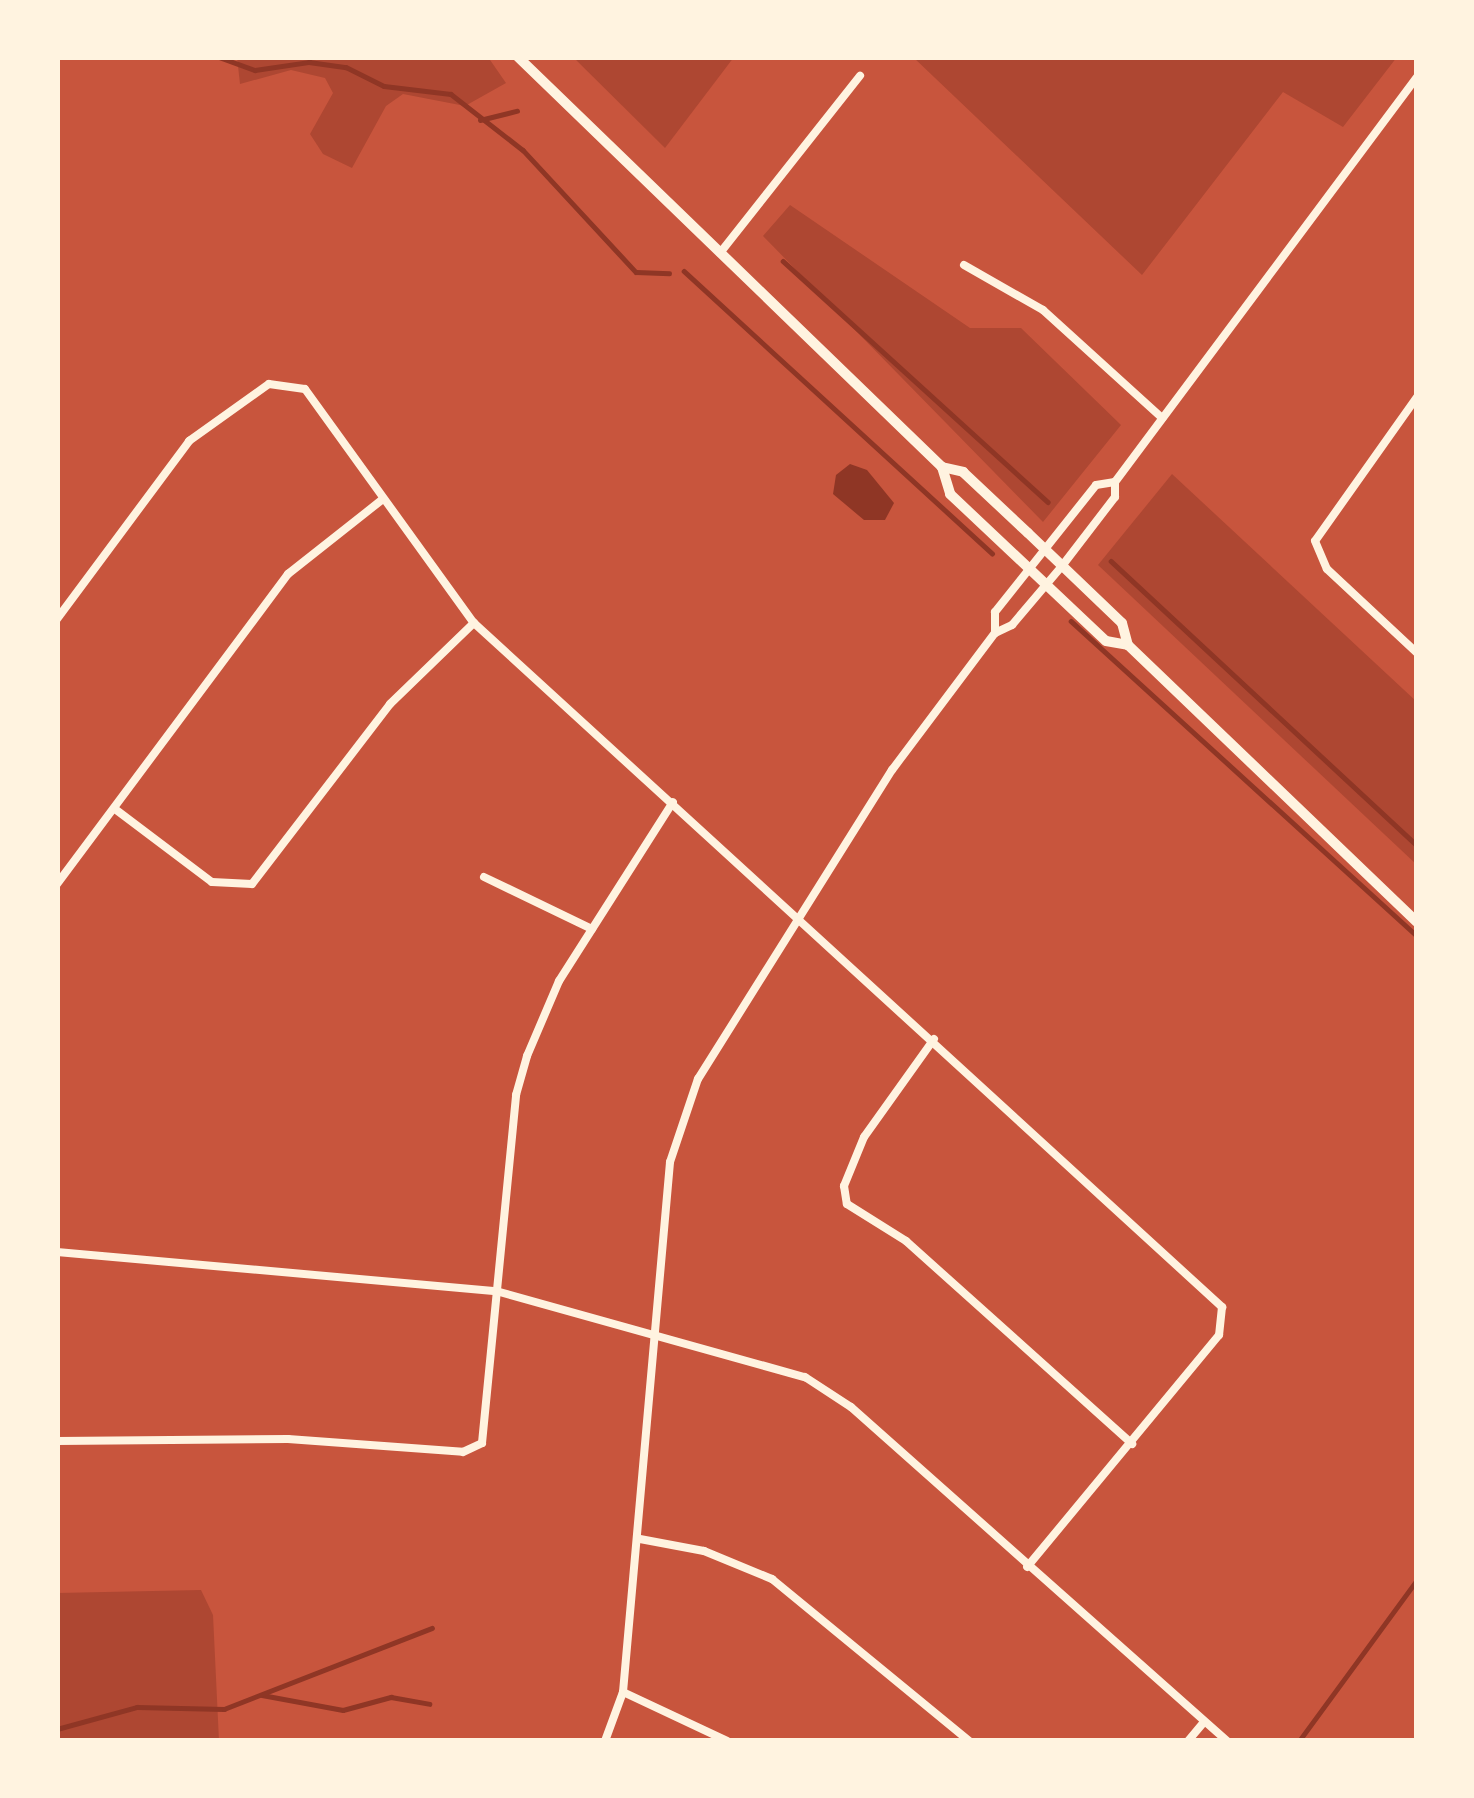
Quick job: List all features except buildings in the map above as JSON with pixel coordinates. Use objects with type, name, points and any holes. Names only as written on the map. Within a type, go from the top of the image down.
[{"type":"main road","points":[[518,57],[942,466],[963,472],[1122,623],[1128,645],[1417,922]]},
{"type":"main road","points":[[942,466],[950,494],[1106,641],[1128,645]]},
{"type":"street","points":[[720,253],[860,76]]},
{"type":"street","points":[[605,1741],[623,1692],[640,1539],[660,1339],[668,1174],[680,1123],[711,1056],[892,770],[995,633],[1048,585],[1115,497],[1115,482],[1417,77]]},
{"type":"street","points":[[964,265],[1043,310],[1162,418]]},
{"type":"street","points":[[57,619],[175,456],[274,382],[307,391],[475,623],[1222,1307],[1221,1333],[1027,1567]]},
{"type":"street","points":[[1417,397],[1315,541],[1327,569],[1417,653]]},
{"type":"street","points":[[995,633],[995,612],[1096,484],[1115,482]]},
{"type":"street","points":[[57,884],[288,574],[383,500]]},
{"type":"street","points":[[116,808],[215,884],[251,884],[390,704],[475,623]]},
{"type":"street","points":[[57,1441],[288,1439],[463,1452],[482,1443],[517,1095],[538,1023],[673,802]]},
{"type":"street","points":[[484,877],[592,929]]},
{"type":"street","points":[[934,1039],[864,1137],[846,1201],[906,1241],[1132,1444]]},
{"type":"street","points":[[57,1252],[496,1291],[818,1384],[1227,1741]]},
{"type":"street","points":[[640,1539],[722,1557],[772,1580],[969,1741]]},
{"type":"street","points":[[623,1692],[727,1741]]},
{"type":"street","points":[[1188,1741],[1204,1722]]},
{"type":"shaded area","points":[[237,57],[488,57],[506,83],[465,106],[403,94],[386,106],[352,168],[323,154],[310,134],[333,93],[325,78],[291,70],[240,84]]},
{"type":"shaded area","points":[[573,57],[734,57],[665,148]]},
{"type":"shaded area","points":[[913,57],[1397,57],[1343,127],[1283,92],[1142,275]]},
{"type":"shaded area","points":[[790,205],[970,328],[1021,328],[1121,425],[1043,522],[763,236]]},
{"type":"shaded area","points":[[850,464],[867,470],[894,503],[885,520],[864,520],[833,494],[836,475]]},
{"type":"shaded area","points":[[1172,474],[1417,702],[1417,865],[1098,565]]},
{"type":"shaded area","points":[[201,1590],[213,1615],[219,1741],[57,1741],[57,1593]]},
{"type":"waterway","points":[[219,57],[255,70],[309,62],[346,67],[384,86],[451,94],[523,150],[636,272],[669,273]]},
{"type":"waterway","points":[[480,120],[517,111]]},
{"type":"waterway","points":[[783,261],[1048,502]]},
{"type":"waterway","points":[[684,271],[992,553]]},
{"type":"waterway","points":[[1111,561],[1417,845]]},
{"type":"waterway","points":[[1071,621],[1417,936]]},
{"type":"waterway","points":[[1299,1741],[1417,1580]]},
{"type":"waterway","points":[[57,1729],[137,1707],[224,1709],[432,1628]]},
{"type":"waterway","points":[[262,1695],[343,1710],[391,1697],[429,1704]]}]
